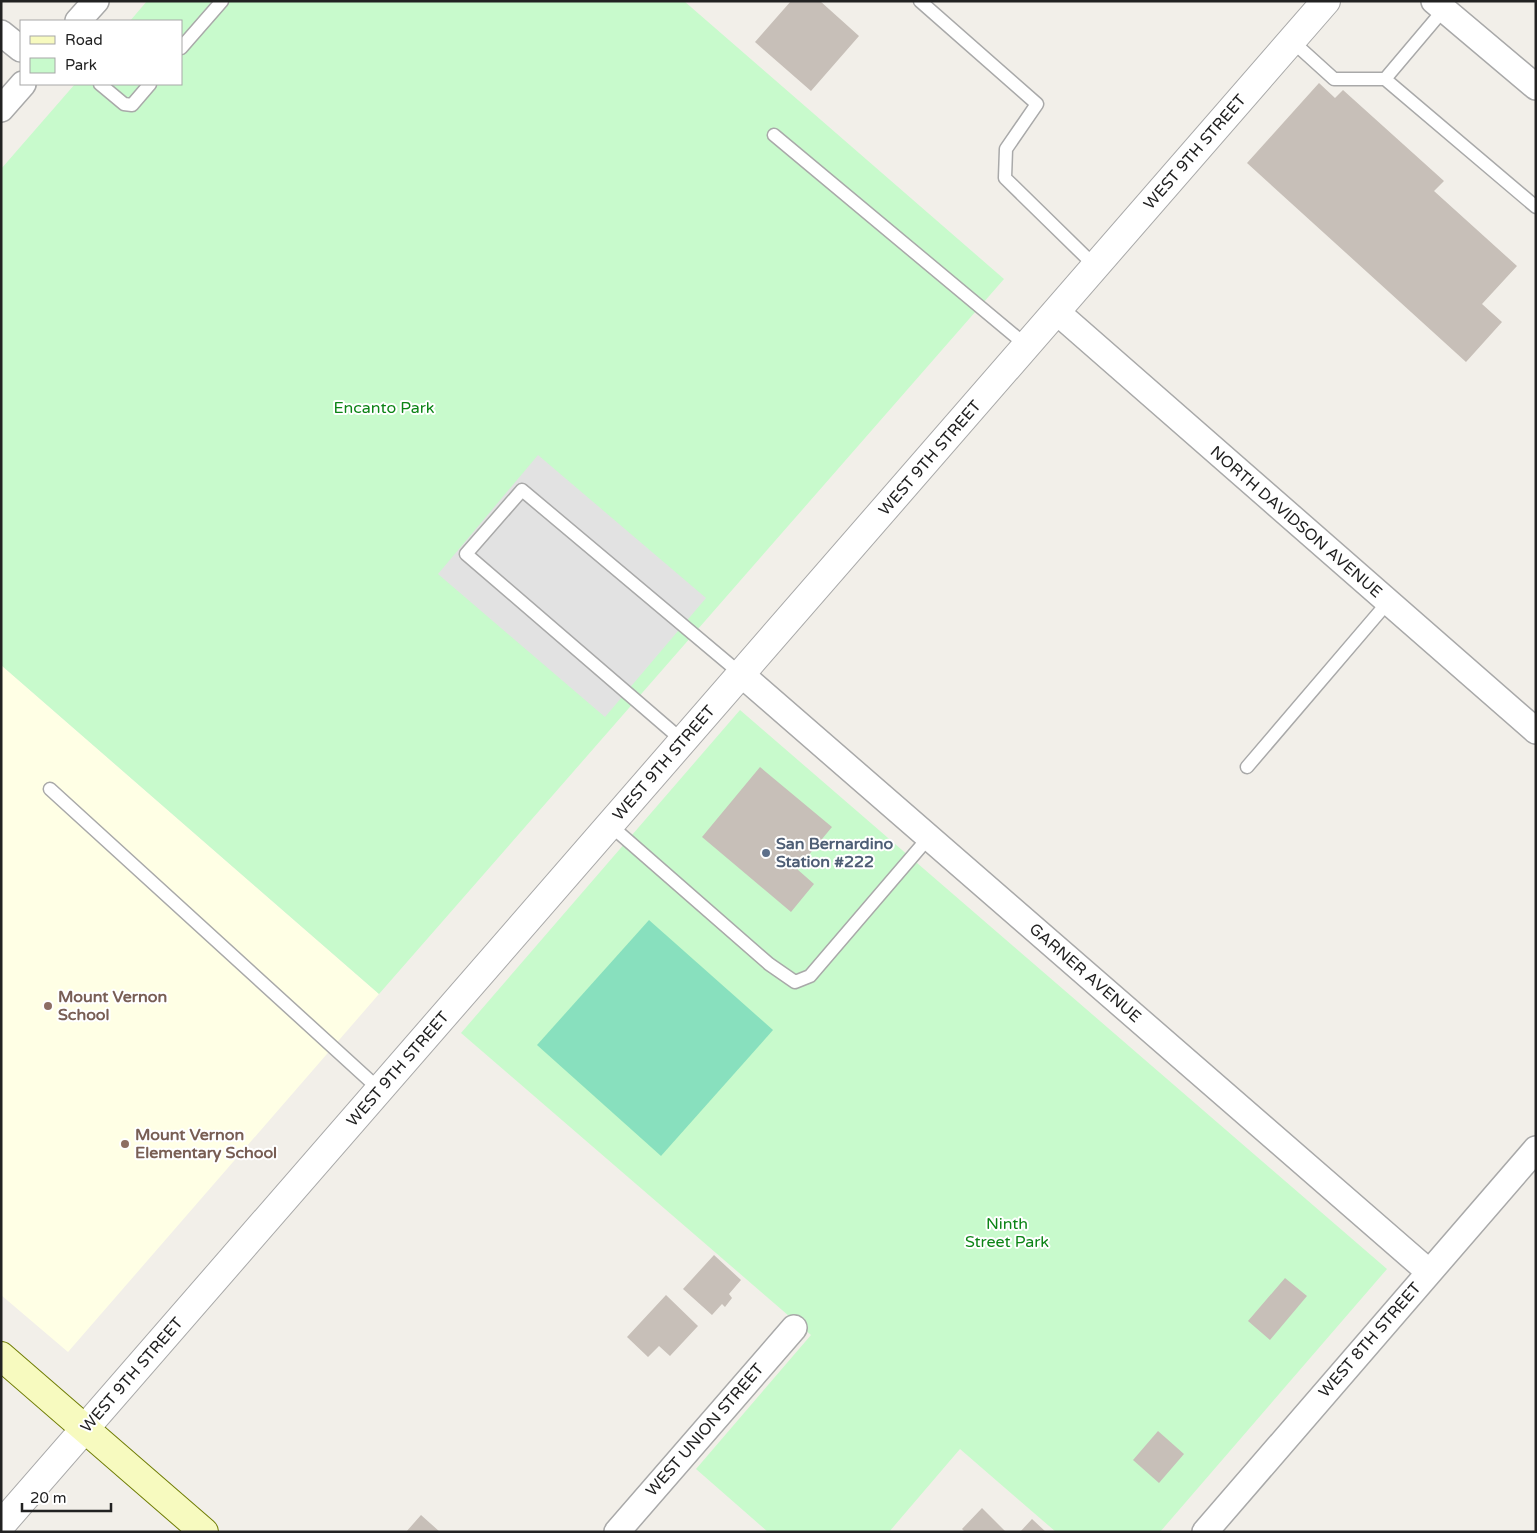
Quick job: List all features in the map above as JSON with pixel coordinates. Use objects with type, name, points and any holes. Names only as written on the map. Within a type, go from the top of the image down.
[{"type":"main road","points":[[1,1356],[204,1532]]},
{"type":"street","points":[[79,20],[96,1]]},
{"type":"street","name":"WEST 9TH STREET","points":[[1,1525],[1326,1]]},
{"type":"street","points":[[1440,5],[1536,87]]},
{"type":"street","points":[[1,33],[20,49]]},
{"type":"street","points":[[1,109],[23,85]]},
{"type":"street","name":"NORTH DAVIDSON AVENUE","points":[[1057,312],[1536,731]]},
{"type":"street","name":"GARNER AVENUE","points":[[741,674],[1429,1272]]},
{"type":"street","name":"WEST 8TH STREET","points":[[1204,1532],[1536,1149]]},
{"type":"street","name":"WEST UNION STREET","points":[[617,1532],[794,1328]]},
{"type":"lane","points":[[182,47],[222,1]]},
{"type":"lane","points":[[920,1],[1037,104],[1006,149],[1005,178],[1096,267]]},
{"type":"lane","points":[[1385,78],[1440,5]]},
{"type":"lane","points":[[1292,41],[1334,79],[1385,78],[1536,207]]},
{"type":"lane","points":[[101,85],[124,104],[132,105],[149,85]]},
{"type":"lane","points":[[774,135],[1027,346]]},
{"type":"lane","points":[[683,741],[466,554],[522,490],[741,674]]},
{"type":"lane","points":[[1247,767],[1388,602]]},
{"type":"lane","points":[[50,789],[380,1090]]},
{"type":"lane","points":[[610,825],[769,964],[795,982],[810,976],[929,837]]},
{"type":"shaded area","points":[[538,455],[706,598],[605,717],[438,574]]},
{"type":"shaded area","name":"Mount Vernon Elementary School","points":[[1,665],[379,994],[68,1352],[1,1295]]},
{"type":"green space","name":"Encanto Park","points":[[147,1],[684,1],[1004,279],[379,994],[1,665],[1,169],[74,85],[182,85],[182,20],[131,20]]},
{"type":"green space","name":"Ninth Street Park","points":[[740,710],[1387,1269],[1160,1532],[1056,1532],[960,1449],[889,1532],[768,1532],[696,1469],[811,1335],[461,1033]]},
{"type":"green space","points":[[649,920],[773,1030],[661,1156],[537,1045]]},
{"type":"building","points":[[791,1],[820,1],[859,36],[811,91],[755,42]]},
{"type":"building","points":[[1319,83],[1335,98],[1343,90],[1444,181],[1434,191],[1517,266],[1482,304],[1502,322],[1466,362],[1247,163]]},
{"type":"building","name":"San Bernardino Station #222","points":[[760,767],[832,827],[797,869],[814,884],[791,912],[702,837]]},
{"type":"building","points":[[714,1255],[741,1280],[729,1294],[732,1298],[725,1307],[722,1304],[712,1315],[683,1289]]},
{"type":"building","points":[[1285,1278],[1307,1296],[1270,1340],[1248,1321]]},
{"type":"building","points":[[666,1295],[698,1326],[670,1356],[659,1346],[648,1357],[627,1337]]},
{"type":"building","points":[[1158,1431],[1184,1454],[1159,1483],[1133,1460]]},
{"type":"building","points":[[982,1508],[1006,1532],[965,1532],[962,1529]]},
{"type":"building","points":[[421,1515],[440,1532],[406,1532]]},
{"type":"building","points":[[1032,1519],[1046,1532],[1020,1532]]},
{"type":"place","name":"San Bernardino Station #222","points":[[766,853]]},
{"type":"place","name":"Mount Vernon School","points":[[48,1006]]},
{"type":"place","name":"Mount Vernon Elementary School","points":[[125,1144]]}]
